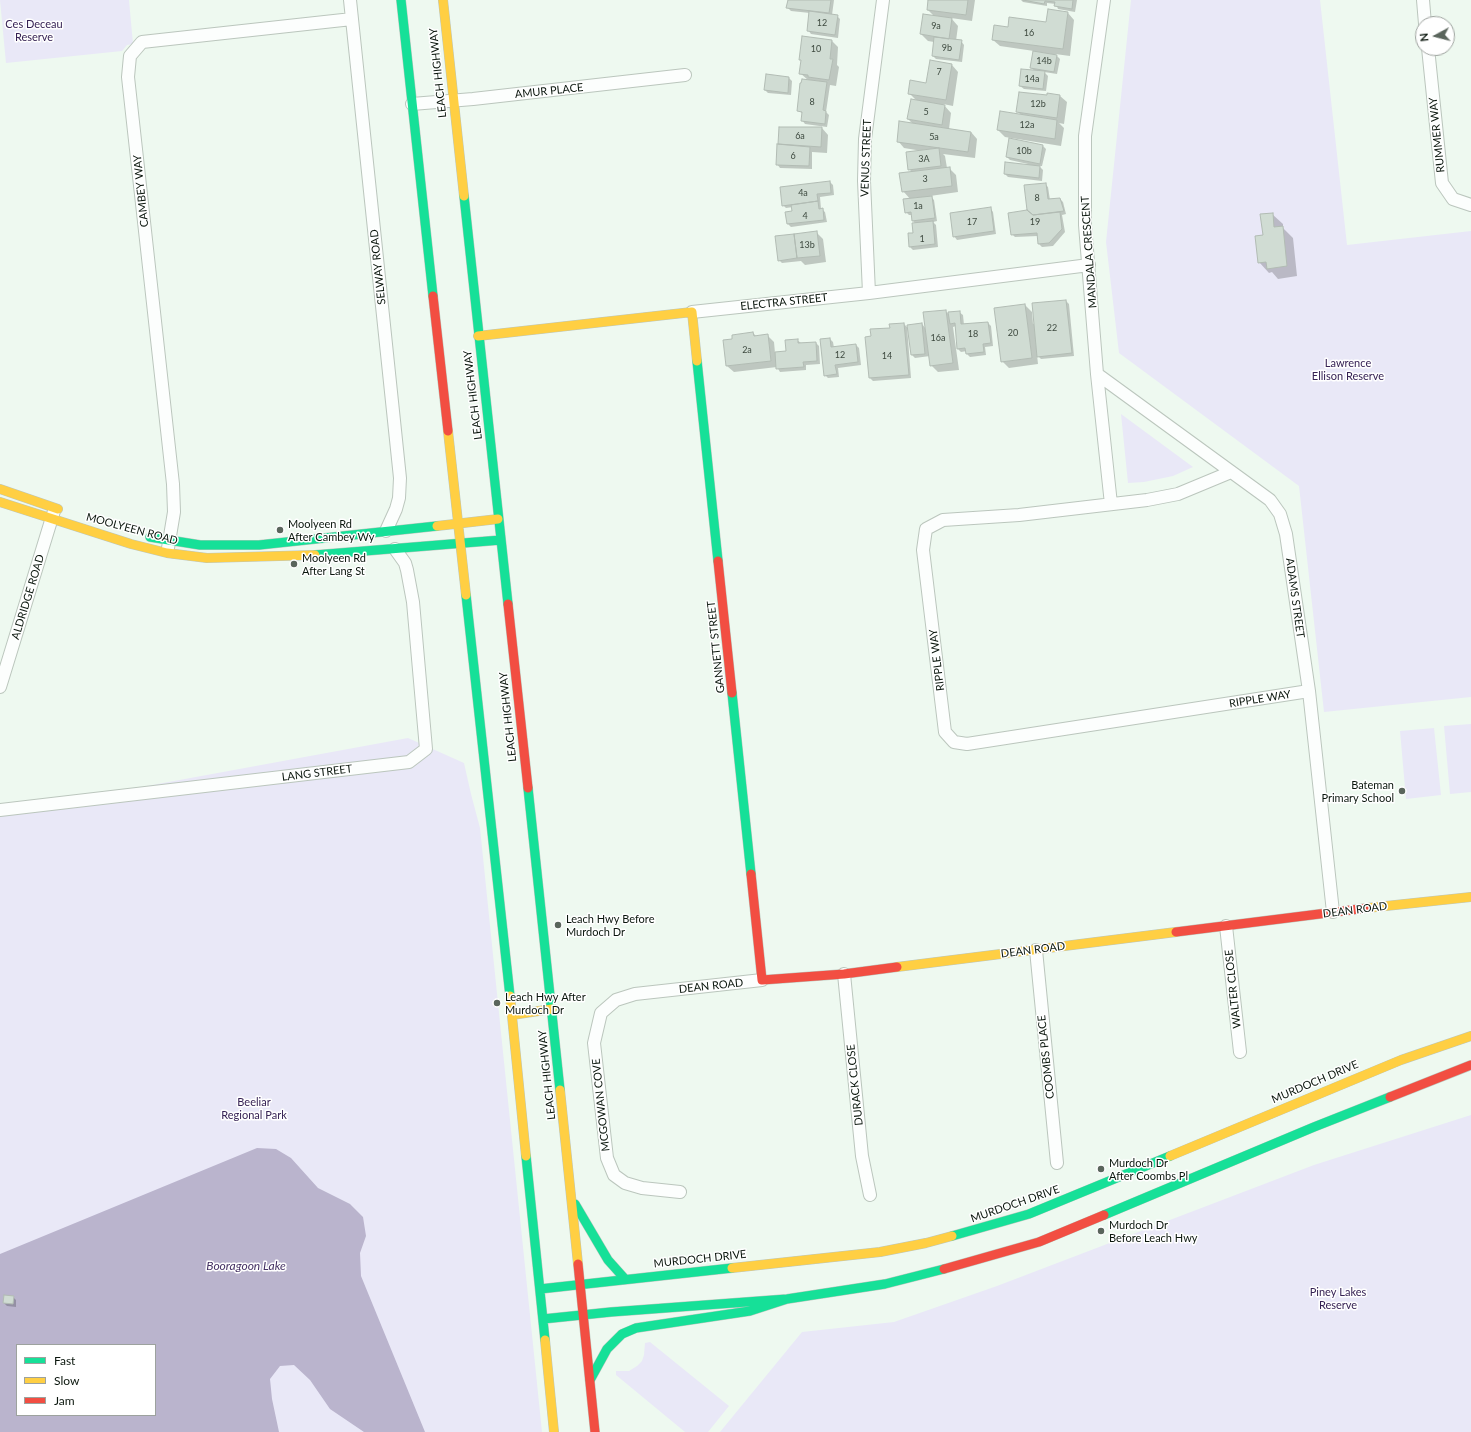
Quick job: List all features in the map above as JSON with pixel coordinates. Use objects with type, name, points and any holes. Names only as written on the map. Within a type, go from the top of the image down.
[{"type":"main road","points":[[401,0],[512,1015],[554,1432]]},
{"type":"main road","name":"LEACH HIGHWAY","points":[[443,0],[500,540],[552,1009],[595,1432]]},
{"type":"main road","name":"ELECTRA STREET","points":[[478,336],[692,312]]},
{"type":"main road","name":"GANNETT STREET","points":[[692,312],[761,953],[762,980]]},
{"type":"main road","name":"MOOLYEEN ROAD","points":[[0,489],[53,513],[130,544],[169,547],[200,545],[259,545],[498,519]]},
{"type":"main road","name":"MOOLYEEN ROAD","points":[[0,502],[53,513],[69,512]]},
{"type":"main road","name":"MOOLYEEN ROAD","points":[[140,535],[169,547],[207,558],[238,558],[395,550],[500,540]]},
{"type":"main road","name":"DEAN ROAD","points":[[762,980],[844,974],[1333,912],[1471,897]]},
{"type":"main road","points":[[512,1015],[552,1009]]},
{"type":"main road","name":"MURDOCH DRIVE","points":[[540,1289],[880,1252],[926,1243],[976,1230],[1030,1214],[1401,1060],[1471,1036]]},
{"type":"main road","points":[[543,1319],[787,1299],[885,1284],[931,1274],[1039,1242],[1314,1128],[1471,1065]]},
{"type":"main road","points":[[571,1197],[608,1260],[625,1279]]},
{"type":"main road","points":[[590,1380],[608,1349],[622,1334],[636,1328],[750,1311],[787,1299]]},
{"type":"street","name":"SELWAY ROAD","points":[[350,0],[400,478],[399,498],[396,509],[386,531]]},
{"type":"street","name":"VENUS STREET","points":[[868,293],[864,181],[865,139],[883,0]]},
{"type":"street","name":"MANDALA CRESCENT","points":[[1104,0],[1085,136],[1085,225],[1098,374],[1112,504]]},
{"type":"street","points":[[1423,0],[1424,16]]},
{"type":"street","name":"CAMBEY WAY","points":[[169,547],[174,512],[173,484],[129,85],[130,56],[142,42],[352,19]]},
{"type":"street","name":"RUMMER WAY","points":[[1429,56],[1442,183],[1453,199],[1471,205]]},
{"type":"street","name":"AMUR PLACE","points":[[412,104],[453,101],[686,75]]},
{"type":"street","name":"ELECTRA STREET","points":[[692,312],[868,293],[1089,265]]},
{"type":"street","name":"ADAMS STREET","points":[[1098,374],[1270,500],[1280,514],[1286,534],[1308,691],[1333,912]]},
{"type":"street","name":"RIPPLE WAY","points":[[1231,472],[1178,494],[1147,500],[1018,515],[943,520],[926,529],[923,550],[946,732],[954,742],[967,744],[1308,691]]},
{"type":"street","name":"ALDRIDGE ROAD","points":[[0,687],[53,513]]},
{"type":"street","name":"LANG STREET","points":[[0,810],[409,762],[426,749],[413,602],[408,570],[405,563],[395,550]]},
{"type":"street","name":"WALTER CLOSE","points":[[1226,926],[1240,1052]]},
{"type":"street","name":"COOMBS PLACE","points":[[1036,950],[1057,1163]]},
{"type":"street","name":"DURACK CLOSE","points":[[844,974],[862,1156],[870,1195]]},
{"type":"street","name":"DEAN ROAD","points":[[600,1013],[616,1000],[635,994],[762,980]]},
{"type":"street","name":"MCGOWAN COVE","points":[[600,1013],[594,1043],[607,1158],[614,1175],[625,1183],[642,1188],[680,1192]]},
{"type":"green space","name":"Ces Deceau Reserve","points":[[0,0],[129,0],[133,44],[127,45],[122,51],[6,63]]},
{"type":"green space","name":"Lawrence Ellison Reserve","points":[[1131,0],[1320,0],[1347,245],[1471,231],[1471,697],[1324,712],[1299,486],[1119,353],[1106,242]]},
{"type":"green space","points":[[1121,414],[1193,467],[1173,476],[1144,482],[1128,483]]},
{"type":"green space","points":[[1471,724],[1471,792],[1450,794],[1444,726]]},
{"type":"green space","points":[[1434,728],[1441,795],[1406,799],[1400,731]]},
{"type":"green space","name":"Beeliar Regional Park","points":[[408,738],[464,763],[480,828],[542,1432],[0,1432],[0,813]]},
{"type":"green space","name":"Piney Lakes Reserve","points":[[1471,1115],[1471,1432],[720,1432],[802,1332],[894,1322],[997,1286],[1314,1165]]},
{"type":"green space","points":[[650,1342],[729,1406],[708,1432],[685,1432],[616,1375],[616,1371],[629,1371],[637,1366],[642,1361],[645,1343]]},
{"type":"water","name":"Booragoon Lake","points":[[257,1148],[276,1149],[291,1158],[318,1188],[350,1204],[363,1217],[366,1236],[360,1253],[361,1276],[425,1432],[364,1432],[330,1409],[310,1380],[294,1365],[280,1366],[270,1379],[272,1399],[279,1432],[0,1432],[0,1254]]},
{"type":"building","points":[[788,0],[831,0],[829,13],[786,8]]},
{"type":"building","points":[[928,0],[968,0],[966,15],[927,10]]},
{"type":"building","points":[[1023,0],[1073,0],[1072,9],[1054,6],[1055,2],[1045,1],[1044,4]]},
{"type":"building","points":[[1048,9],[1068,12],[1063,49],[992,40],[994,25],[1008,27],[1009,17],[1046,22]]},
{"type":"building","points":[[809,11],[838,15],[835,35],[807,31]]},
{"type":"building","points":[[923,14],[952,18],[949,39],[920,34]]},
{"type":"building","points":[[802,36],[832,40],[830,59],[833,59],[829,80],[799,74]]},
{"type":"building","points":[[934,37],[962,40],[959,60],[932,56]]},
{"type":"building","points":[[1033,51],[1057,55],[1054,72],[1030,68]]},
{"type":"building","points":[[930,60],[952,64],[946,100],[908,94],[910,80],[926,83]]},
{"type":"building","points":[[1021,69],[1045,71],[1043,89],[1019,86]]},
{"type":"building","points":[[766,74],[789,77],[788,93],[764,90]]},
{"type":"building","points":[[802,79],[827,82],[823,110],[826,111],[825,124],[801,121],[802,112],[797,111],[800,83]]},
{"type":"building","points":[[1019,92],[1060,95],[1057,118],[1016,112]]},
{"type":"building","points":[[911,99],[945,105],[942,125],[907,119]]},
{"type":"building","points":[[1000,111],[1057,120],[1055,139],[997,130]]},
{"type":"building","points":[[899,121],[971,132],[968,152],[897,142]]},
{"type":"building","points":[[779,127],[822,127],[821,147],[778,144]]},
{"type":"building","points":[[1009,138],[1043,145],[1040,164],[1006,157]]},
{"type":"building","points":[[777,144],[810,147],[809,166],[776,165]]},
{"type":"building","points":[[939,148],[941,166],[908,170],[906,152]]},
{"type":"building","points":[[1005,162],[1040,166],[1039,178],[1004,174]]},
{"type":"building","points":[[950,167],[952,186],[902,192],[899,173]]},
{"type":"building","points":[[830,181],[831,193],[817,194],[818,201],[782,206],[780,187]]},
{"type":"building","points":[[1046,183],[1048,199],[1060,198],[1064,211],[1033,215],[1027,210],[1024,185]]},
{"type":"building","points":[[932,196],[935,218],[912,221],[911,212],[905,213],[903,199]]},
{"type":"building","points":[[818,201],[819,209],[823,208],[824,220],[787,224],[785,212],[792,211],[791,205]]},
{"type":"building","points":[[991,207],[994,231],[953,237],[950,213]]},
{"type":"building","points":[[1027,210],[1033,215],[1060,212],[1062,229],[1049,243],[1038,244],[1037,233],[1011,235],[1008,213]]},
{"type":"building","points":[[1273,213],[1274,227],[1283,226],[1287,266],[1267,269],[1266,262],[1258,263],[1255,236],[1263,235],[1260,214]]},
{"type":"building","points":[[933,221],[935,244],[909,247],[908,233],[913,233],[912,223]]},
{"type":"building","points":[[817,231],[820,256],[797,258],[794,234]]},
{"type":"building","points":[[794,234],[797,258],[778,261],[775,236]]},
{"type":"building","points":[[1066,300],[1072,353],[1037,357],[1032,303]]},
{"type":"building","points":[[1025,304],[1032,358],[1001,362],[994,308]]},
{"type":"building","points":[[946,310],[953,363],[930,366],[923,312]]},
{"type":"building","points":[[960,311],[961,324],[988,322],[991,343],[983,344],[984,352],[966,354],[965,348],[957,349],[955,323],[950,324],[948,312]]},
{"type":"building","points":[[904,323],[909,375],[869,378],[865,337],[871,336],[870,329],[890,328],[889,324]]},
{"type":"building","points":[[922,323],[925,354],[911,355],[907,325]]},
{"type":"building","points":[[753,332],[754,336],[768,334],[771,361],[726,366],[723,340],[732,339],[732,335]]},
{"type":"building","points":[[830,338],[831,347],[856,344],[858,362],[835,365],[837,374],[824,376],[820,339]]},
{"type":"building","points":[[798,339],[798,343],[816,342],[817,361],[803,362],[804,367],[776,369],[775,352],[786,351],[785,340]]},
{"type":"building","points":[[4,1295],[14,1296],[13,1304],[3,1303]]},
{"type":"traffic: fast","points":[[401,0],[433,296]]},
{"type":"traffic: fast","points":[[464,196],[508,604]]},
{"type":"traffic: fast","points":[[697,361],[718,561]]},
{"type":"traffic: fast","points":[[150,537],[200,545],[259,545],[437,526]]},
{"type":"traffic: fast","points":[[315,555],[501,540]]},
{"type":"traffic: fast","points":[[466,595],[510,996]]},
{"type":"traffic: fast","points":[[732,693],[751,874]]},
{"type":"traffic: fast","points":[[528,788],[560,1090]]},
{"type":"traffic: fast","points":[[1104,1215],[1314,1127],[1390,1097]]},
{"type":"traffic: fast","points":[[526,1156],[545,1340]]},
{"type":"traffic: fast","points":[[952,1236],[1029,1214],[1170,1156]]},
{"type":"traffic: fast","points":[[575,1204],[608,1260],[625,1279]]},
{"type":"traffic: fast","points":[[540,1289],[732,1268]]},
{"type":"traffic: fast","points":[[543,1319],[611,1312],[787,1299],[885,1284],[944,1269]]},
{"type":"traffic: fast","points":[[590,1380],[607,1349],[622,1334],[636,1328],[750,1311],[787,1299]]},
{"type":"traffic: slow","points":[[443,0],[464,196]]},
{"type":"traffic: slow","points":[[478,336],[692,312],[697,361]]},
{"type":"traffic: slow","points":[[448,431],[466,595]]},
{"type":"traffic: slow","points":[[0,489],[58,509]]},
{"type":"traffic: slow","points":[[0,502],[131,544],[167,553],[207,558],[315,555]]},
{"type":"traffic: slow","points":[[437,526],[498,519]]},
{"type":"traffic: slow","points":[[1367,908],[1471,897]]},
{"type":"traffic: slow","points":[[897,967],[1176,932]]},
{"type":"traffic: slow","points":[[510,996],[526,1156]]},
{"type":"traffic: slow","points":[[512,1015],[552,1009]]},
{"type":"traffic: slow","points":[[1170,1156],[1401,1060],[1471,1036]]},
{"type":"traffic: slow","points":[[560,1090],[578,1264]]},
{"type":"traffic: slow","points":[[732,1268],[880,1252],[952,1236]]},
{"type":"traffic: slow","points":[[545,1340],[554,1432]]},
{"type":"traffic: jam","points":[[433,296],[448,431]]},
{"type":"traffic: jam","points":[[718,561],[732,693]]},
{"type":"traffic: jam","points":[[508,604],[528,788]]},
{"type":"traffic: jam","points":[[751,874],[762,980],[844,974],[897,967]]},
{"type":"traffic: jam","points":[[1176,932],[1367,908]]},
{"type":"traffic: jam","points":[[1390,1097],[1471,1065]]},
{"type":"traffic: jam","points":[[944,1269],[1039,1242],[1104,1215]]},
{"type":"traffic: jam","points":[[578,1264],[595,1432]]},
{"type":"place","name":"Moolyeen Rd After Cambey Wy","points":[[280,530]]},
{"type":"place","name":"Moolyeen Rd After Lang St","points":[[294,564]]},
{"type":"place","name":"Bateman Primary School","points":[[1402,791]]},
{"type":"place","name":"Leach Hwy Before Murdoch Dr","points":[[558,925]]},
{"type":"place","name":"Leach Hwy After Murdoch Dr","points":[[497,1003]]},
{"type":"place","name":"Murdoch Dr After Coombs Pl","points":[[1101,1169]]},
{"type":"place","name":"Murdoch Dr Before Leach Hwy","points":[[1101,1231]]}]
